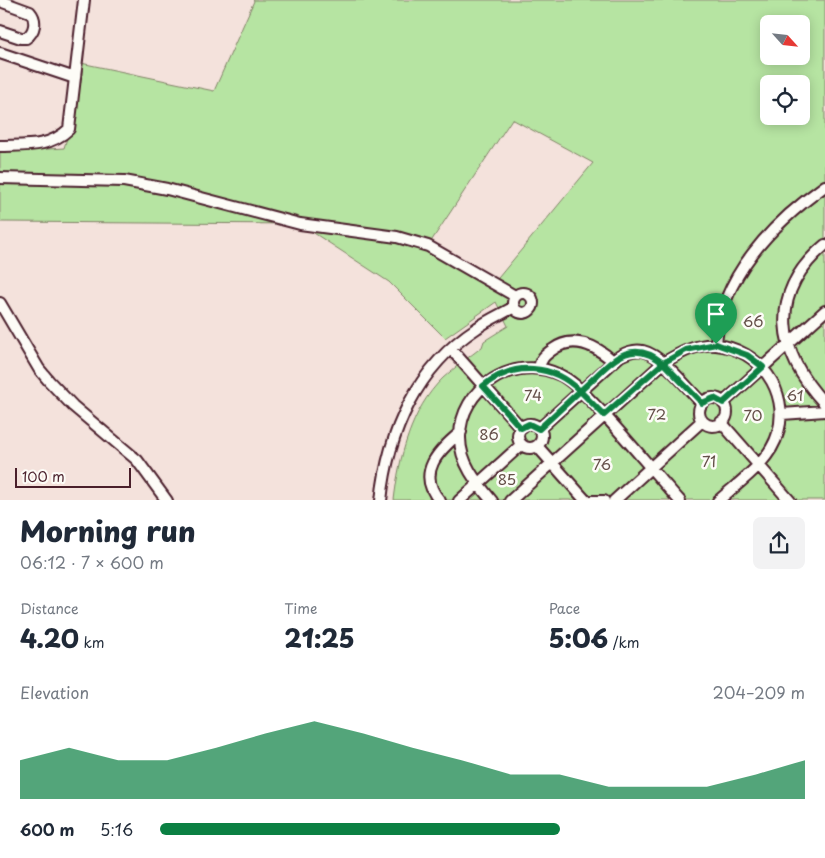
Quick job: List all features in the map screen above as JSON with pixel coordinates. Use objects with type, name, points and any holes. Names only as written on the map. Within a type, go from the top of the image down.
[{"type":"street","points":[[0,146],[46,144],[63,135],[71,125],[84,0]]},
{"type":"street","points":[[0,1],[30,12],[35,22],[33,31],[26,38],[0,31]]},
{"type":"street","points":[[0,53],[75,78]]},
{"type":"street","points":[[0,178],[124,181],[167,189],[300,224],[397,237],[428,246],[514,302],[451,349],[427,375],[406,406],[391,445],[384,472],[380,500]]},
{"type":"street","points":[[716,344],[717,331],[729,296],[750,257],[782,218],[825,186]]},
{"type":"street","points":[[825,245],[806,264],[791,289],[785,320],[787,345],[804,379],[825,404]]},
{"type":"street","points":[[0,303],[39,369],[49,381],[73,406],[137,460],[167,500]]},
{"type":"street","points":[[723,403],[825,311]]},
{"type":"street","points":[[539,369],[542,359],[557,346],[566,342],[588,344],[613,362]]},
{"type":"street","points":[[510,500],[663,363],[686,350],[716,344],[747,355],[763,367],[775,385],[782,414],[778,434],[771,450],[718,500]]},
{"type":"street","points":[[451,349],[521,428]]},
{"type":"street","points":[[539,429],[620,356],[631,351],[642,350],[663,363],[702,403]]},
{"type":"street","points":[[492,500],[477,484],[463,458],[461,432],[468,406],[483,386],[502,374],[516,369],[539,369],[560,375],[580,391],[680,500]]},
{"type":"street","points":[[714,398],[723,403],[726,414],[721,422],[713,425],[702,421],[699,411],[702,403],[714,398]]},
{"type":"street","points":[[782,414],[825,411]]},
{"type":"street","points":[[614,500],[702,421]]},
{"type":"street","points":[[721,422],[757,465],[790,500]]},
{"type":"street","points":[[529,424],[539,429],[541,439],[537,446],[528,448],[521,445],[517,436],[521,428],[529,424]]},
{"type":"street","points":[[440,500],[431,486],[430,474],[433,461],[439,450],[461,432]]},
{"type":"street","points":[[459,500],[521,445]]},
{"type":"street","points":[[537,446],[586,500]]},
{"type":"street","points":[[591,500],[604,500]]},
{"type":"green space","points":[[253,0],[825,0],[825,500],[394,500],[399,468],[408,435],[432,390],[443,378],[482,347],[484,341],[508,326],[496,302],[445,338],[389,282],[300,224],[0,222],[0,152],[64,148],[71,125],[76,62],[214,91]],"holes":[[[512,119],[593,163],[494,283],[428,246]]]},
{"type":"route","points":[[716,344],[686,350],[663,363],[650,353],[642,350],[631,351],[620,356],[580,391],[570,381],[560,375],[534,368],[516,369],[490,380],[483,386],[521,428],[529,424],[539,429],[580,391],[604,415],[663,363],[702,403],[710,398],[718,399],[723,403],[763,367],[755,359],[747,355],[716,344]]},
{"type":"park label","name":"66","points":[[753,322]]},
{"type":"park label","name":"74","points":[[533,396]]},
{"type":"park label","name":"61","points":[[795,396]]},
{"type":"park label","name":"72","points":[[657,415]]},
{"type":"park label","name":"70","points":[[753,416]]},
{"type":"park label","name":"86","points":[[489,435]]},
{"type":"park label","name":"71","points":[[709,462]]},
{"type":"park label","name":"76","points":[[602,465]]},
{"type":"park label","name":"85","points":[[507,480]]}]
